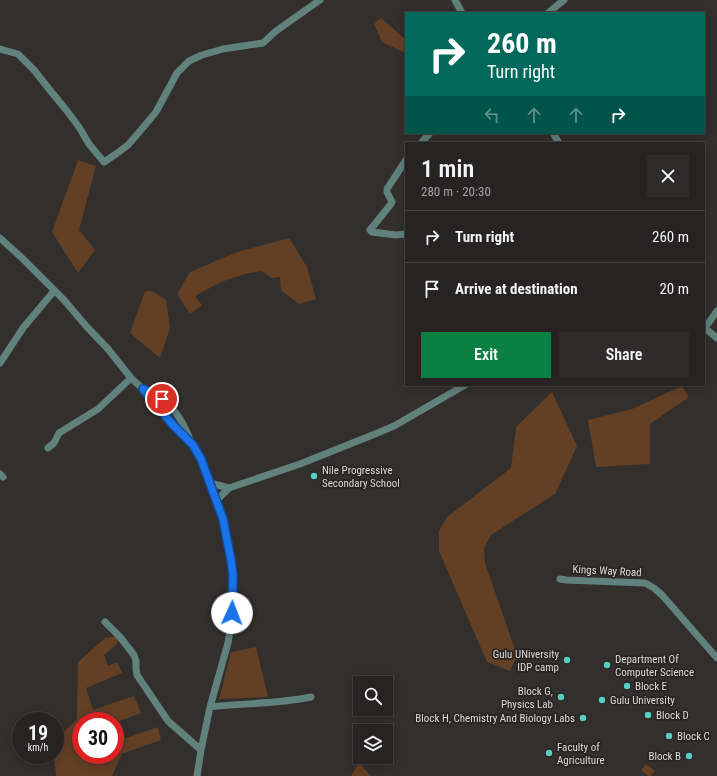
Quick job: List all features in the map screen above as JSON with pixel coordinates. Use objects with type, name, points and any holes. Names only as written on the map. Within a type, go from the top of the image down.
[{"type":"street","points":[[0,49],[18,54],[31,66],[67,111],[89,144],[104,162],[128,145],[142,130],[156,112],[177,73],[189,61],[202,55],[223,49],[263,42],[320,0]]},
{"type":"street","points":[[455,0],[461,12]]},
{"type":"street","points":[[549,12],[564,0]]},
{"type":"street","points":[[422,142],[429,134]]},
{"type":"street","points":[[405,162],[387,189],[392,202],[370,230],[372,232],[396,235],[405,234]]},
{"type":"street","points":[[0,238],[21,256],[64,300],[108,349],[131,378],[143,389],[162,399],[177,415],[183,423],[201,459],[210,483],[223,519],[231,560],[233,575],[232,602],[228,643],[210,707],[197,776]]},
{"type":"street","points":[[0,364],[23,328],[54,291]]},
{"type":"street","points":[[717,311],[705,328],[717,338]]},
{"type":"street","points":[[48,448],[54,443],[59,433],[98,409],[131,378]]},
{"type":"street","points":[[216,501],[229,488],[300,464],[394,426],[463,386]]},
{"type":"street","points":[[210,483],[229,488]]},
{"type":"street","name":"Kings Way Road","points":[[560,579],[645,583],[662,595],[717,658]]},
{"type":"street","points":[[105,622],[120,637],[134,655],[137,674],[168,720],[201,750]]},
{"type":"street","points":[[210,707],[296,700],[311,697]]},
{"type":"shaded area","points":[[381,18],[405,39],[405,55],[403,52],[382,42],[374,24]]},
{"type":"shaded area","points":[[78,160],[96,166],[79,230],[95,250],[78,273],[52,232]]},
{"type":"shaded area","points":[[289,238],[307,267],[316,299],[299,304],[281,290],[280,277],[271,278],[262,271],[245,274],[221,282],[195,296],[202,305],[190,314],[177,294],[190,272],[237,252]]},
{"type":"shaded area","points":[[145,291],[152,291],[166,300],[170,328],[160,358],[130,333]]},
{"type":"shaded area","points":[[682,386],[689,397],[650,424],[650,464],[596,467],[588,420],[632,409]]},
{"type":"shaded area","points":[[552,392],[577,446],[555,494],[491,535],[484,549],[485,563],[517,655],[510,671],[487,662],[439,551],[439,531],[447,517],[511,468],[516,427]]},
{"type":"shaded area","points":[[117,636],[117,644],[104,655],[108,666],[117,662],[122,673],[86,688],[93,710],[134,696],[141,713],[124,720],[124,712],[77,712],[78,662],[105,638]]},
{"type":"shaded area","points":[[256,647],[268,697],[219,699],[231,652]]},
{"type":"shaded area","points":[[72,724],[72,764],[117,764],[112,776],[56,776],[55,764],[64,764],[64,732]]},
{"type":"shaded area","points":[[158,727],[161,740],[124,753],[124,739]]},
{"type":"shaded area","points":[[358,764],[360,764],[371,776],[351,776]]},
{"type":"shaded area","points":[[646,764],[655,771],[651,776],[648,776],[641,770]]},
{"type":"place","name":"Nile Progressive Secondary School","points":[[314,476]]},
{"type":"place","name":"Gulu UNiversity IDP camp","points":[[567,660]]},
{"type":"place","name":"Department Of Computer Science","points":[[607,665]]},
{"type":"place","name":"Block E","points":[[627,686]]},
{"type":"place","name":"Block G, Physics Lab","points":[[561,697]]},
{"type":"place","name":"Gulu University","points":[[602,700]]},
{"type":"place","name":"Block D","points":[[648,715]]},
{"type":"place","name":"Block H, Chemistry And Biology Labs","points":[[583,718]]},
{"type":"place","name":"Block C","points":[[669,736]]},
{"type":"place","name":"Faculty of Agriculture","points":[[549,753]]},
{"type":"place","name":"Block B","points":[[689,756]]},
{"type":"route","points":[[162,399],[143,389],[180,433],[193,445],[201,459],[223,519],[233,575],[232,613]]}]
